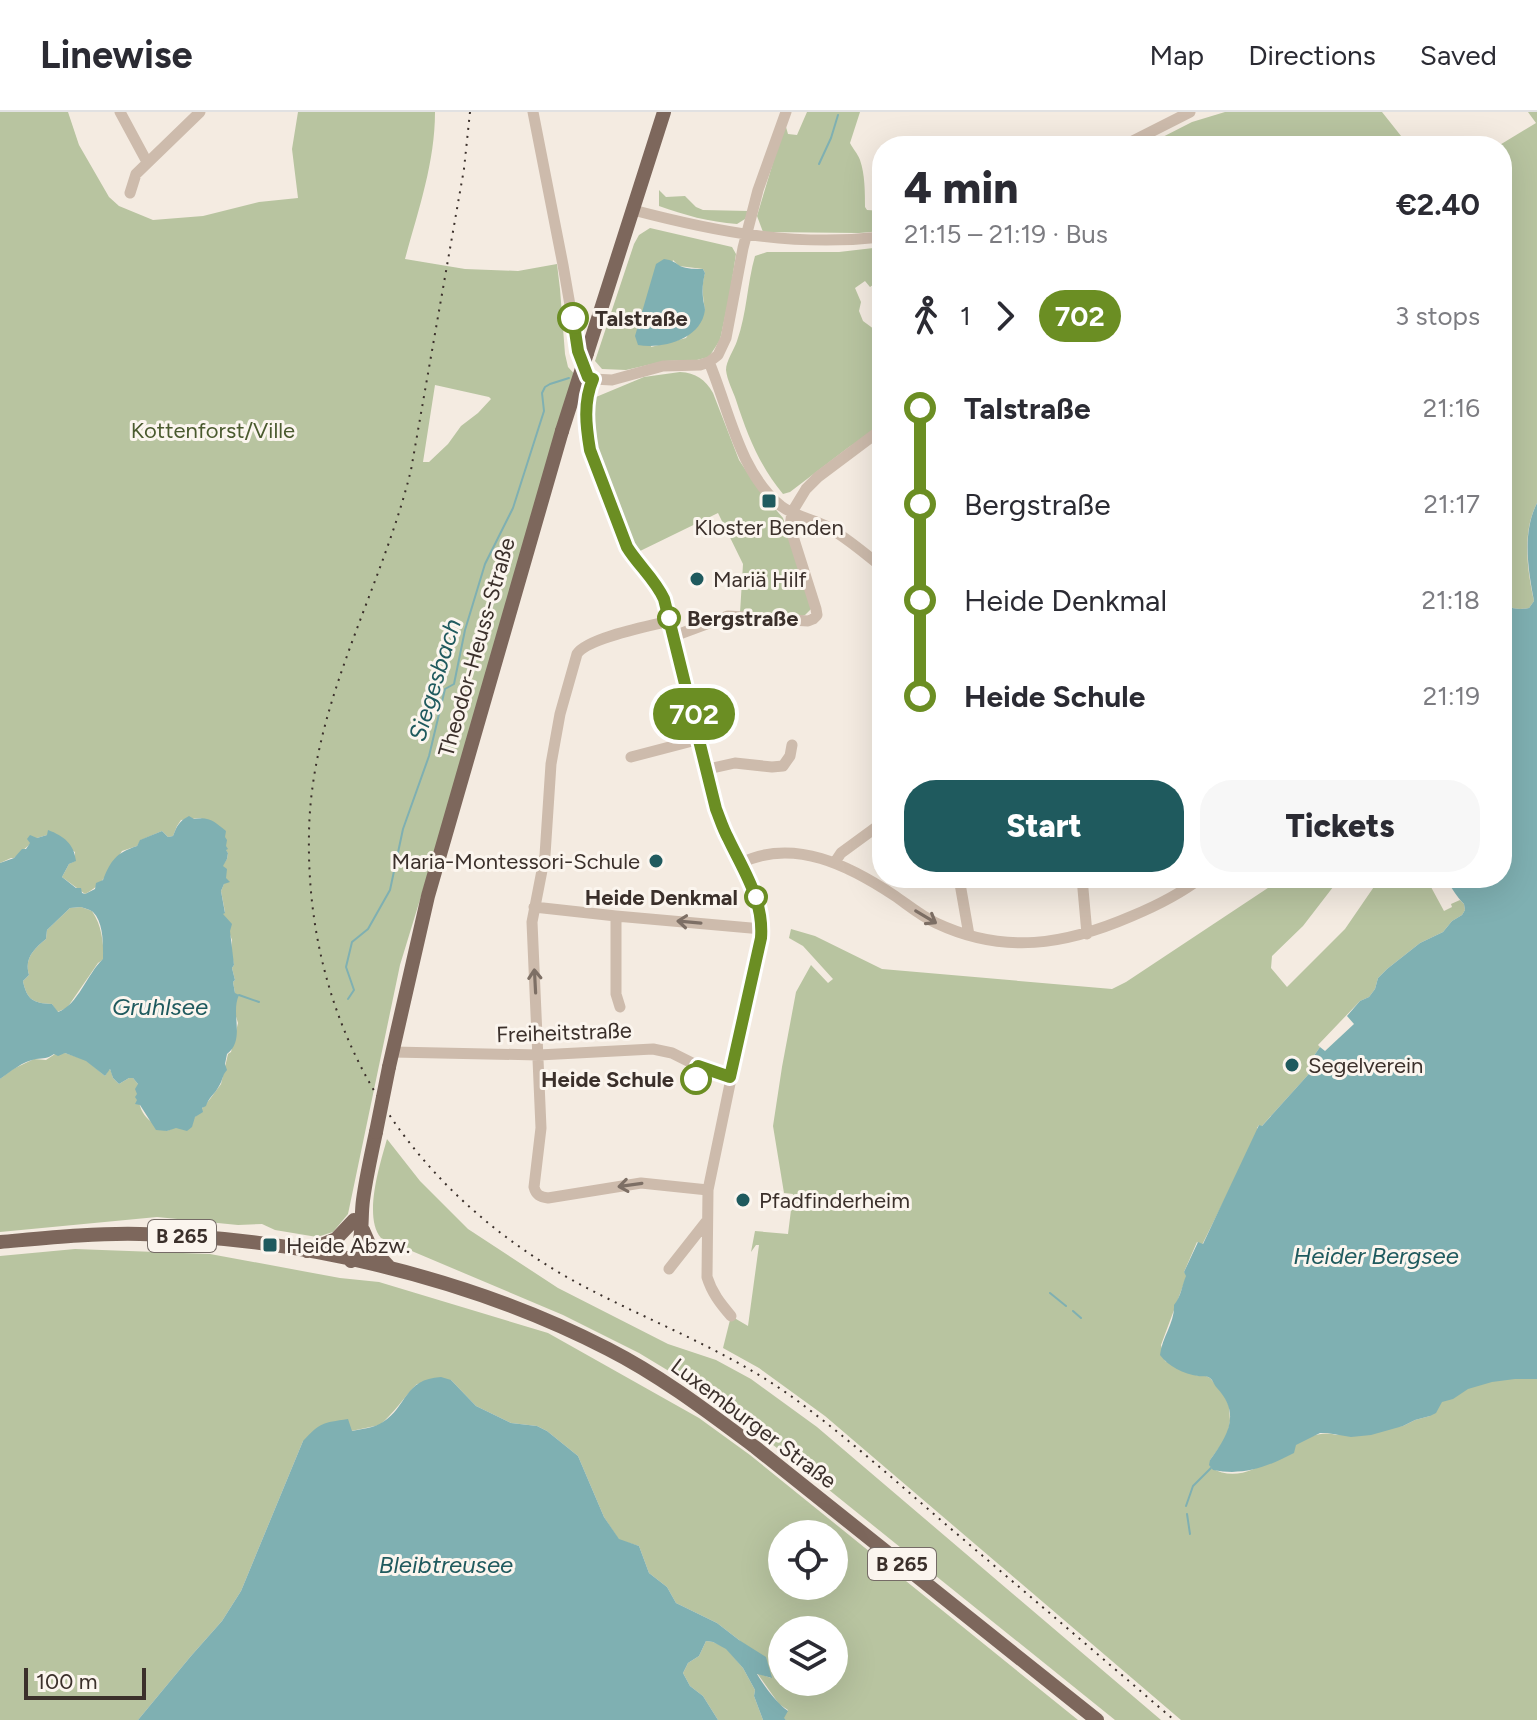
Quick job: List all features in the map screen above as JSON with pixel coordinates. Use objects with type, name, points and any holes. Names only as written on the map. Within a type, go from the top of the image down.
[{"type":"main road","name":"Theodor-Heuss-Straße","points":[[351,1261],[359,1246],[358,1225],[362,1203],[428,896],[562,431],[664,112]]},
{"type":"main road","points":[[307,1251],[336,1239],[358,1225],[370,1246],[391,1268]]},
{"type":"main road","name":"Luxemburger Straße","points":[[0,1242],[139,1234],[193,1237],[307,1251],[391,1268],[487,1296],[553,1323],[610,1350],[663,1380],[705,1409],[1097,1720]]},
{"type":"street","points":[[120,112],[147,162]]},
{"type":"street","points":[[130,193],[136,174],[200,112]]},
{"type":"street","points":[[533,112],[578,351],[588,377],[612,380],[663,366],[700,365],[718,355],[726,338],[747,235],[765,168],[786,112]]},
{"type":"street","points":[[1143,136],[1190,112]]},
{"type":"street","points":[[633,210],[747,235],[800,241],[872,238]]},
{"type":"street","points":[[709,362],[742,452],[773,497],[792,512],[827,527],[872,560]]},
{"type":"street","points":[[593,379],[586,400],[590,450],[622,535],[636,561],[660,590],[716,809],[760,908],[762,929],[708,1190],[707,1277],[718,1301],[731,1316]]},
{"type":"street","points":[[674,636],[728,616],[808,621],[817,615],[790,527],[792,512],[806,489],[818,477],[872,436]]},
{"type":"street","points":[[670,621],[580,648],[560,714],[553,751],[545,855],[532,922],[541,1128],[534,1187],[540,1197],[548,1198],[641,1183],[708,1190]]},
{"type":"street","points":[[631,757],[700,739]]},
{"type":"street","points":[[708,769],[735,763],[779,767],[787,762],[792,745]]},
{"type":"street","points":[[835,862],[841,853],[872,830]]},
{"type":"street","points":[[741,863],[753,857],[790,853],[835,862],[872,882]]},
{"type":"street","points":[[882,888],[938,924],[987,940],[1013,943],[1045,942],[1087,934],[1160,904],[1188,888]]},
{"type":"street","points":[[961,888],[969,935]]},
{"type":"street","points":[[1083,888],[1087,934]]},
{"type":"street","points":[[534,907],[762,929]]},
{"type":"street","points":[[616,916],[616,994],[620,1007]]},
{"type":"street","name":"Freiheitstraße","points":[[391,1060],[653,1049],[672,1053],[730,1077]]},
{"type":"street","points":[[669,1269],[706,1222]]},
{"type":"green space","name":"Kottenforst/Ville","points":[[0,112],[68,112],[79,145],[109,197],[119,206],[153,220],[203,216],[259,202],[298,198],[292,149],[298,112],[435,112],[429,168],[405,259],[465,269],[518,271],[557,264],[565,354],[568,367],[579,379],[400,965],[348,1214],[333,1232],[317,1237],[275,1230],[262,1224],[238,1225],[157,1217],[0,1232],[0,1079],[34,1059],[46,1060],[55,1054],[65,1053],[86,1060],[105,1076],[109,1069],[119,1084],[133,1078],[138,1084],[144,1114],[167,1131],[195,1117],[221,1084],[238,1023],[234,1010],[232,940],[222,914],[225,912],[221,891],[226,879],[222,866],[228,853],[201,818],[181,820],[173,836],[168,837],[162,831],[122,851],[102,881],[85,894],[62,877],[69,864],[75,861],[75,852],[47,835],[37,838],[14,858],[0,863]],"holes":[[[435,385],[491,399],[461,426],[448,444],[429,462],[423,462]]]},
{"type":"green space","points":[[807,112],[860,112],[850,143],[862,165],[865,207],[872,210],[872,232],[763,232],[757,216],[784,126],[788,134],[797,135]]},
{"type":"green space","points":[[1225,112],[1382,112],[1401,136],[1165,136],[1192,122]]},
{"type":"green space","points":[[1528,112],[1537,112],[1537,503],[1528,539],[1528,564],[1534,601],[1529,608],[1518,609],[1512,608],[1512,138],[1536,123]]},
{"type":"green space","points":[[659,190],[666,197],[685,196],[703,210],[749,211],[745,219],[737,224],[697,218],[659,206]]},
{"type":"green space","points":[[650,228],[732,247],[736,254],[730,293],[720,340],[709,357],[665,361],[626,370],[602,369],[595,361],[639,235]],"holes":[[[673,260],[679,266],[703,269],[705,310],[686,338],[651,347]]]},
{"type":"green space","points":[[872,248],[872,286],[865,281],[855,288],[861,302],[859,311],[863,321],[872,328],[872,433],[783,494],[755,450],[729,382],[727,363],[740,330],[755,256],[767,252],[839,252]]},
{"type":"green space","points":[[680,372],[695,375],[710,388],[739,460],[783,518],[812,608],[805,615],[740,613],[743,564],[718,513],[638,552],[597,452],[593,426],[596,397],[644,377]]},
{"type":"green space","points":[[1268,888],[1332,888],[1303,926],[1272,956],[1271,968],[1287,987],[1345,929],[1373,888],[1432,888],[1444,911],[1460,900],[1464,904],[1462,915],[1443,932],[1420,943],[1387,969],[1378,978],[1369,997],[1360,1001],[1318,1045],[1320,1047],[1311,1060],[1317,1065],[1257,1128],[1259,1130],[1202,1245],[1197,1242],[1184,1272],[1187,1275],[1161,1345],[1165,1361],[1210,1378],[1224,1395],[1229,1406],[1227,1437],[1210,1460],[1211,1468],[1228,1474],[1260,1466],[1306,1439],[1321,1434],[1336,1435],[1403,1426],[1430,1416],[1537,954],[1537,1720],[1181,1720],[825,1416],[759,1368],[723,1348],[731,1316],[748,1326],[759,1245],[751,1252],[755,1231],[788,1234],[793,1194],[784,1193],[773,1126],[796,992],[811,965],[828,983],[833,979],[803,946],[789,938],[791,929],[815,936],[882,969],[1112,989]]},
{"type":"green space","points":[[81,907],[92,911],[98,922],[104,959],[67,1008],[57,1012],[52,1004],[32,999],[23,981],[29,975],[29,959],[46,939],[47,930],[70,908]]},
{"type":"green space","points":[[387,1139],[420,1181],[468,1229],[558,1288],[668,1344],[716,1360],[751,1379],[817,1427],[1161,1720],[1115,1720],[752,1428],[697,1388],[639,1353],[563,1315],[381,1238],[373,1217],[373,1204]]},
{"type":"green space","points":[[75,1249],[210,1254],[340,1278],[379,1282],[548,1333],[699,1418],[830,1520],[768,1520],[768,1600],[848,1600],[848,1534],[1078,1720],[786,1720],[783,1718],[788,1710],[773,1696],[848,1696],[848,1616],[768,1616],[768,1674],[739,1640],[717,1623],[676,1603],[667,1587],[649,1573],[639,1546],[619,1540],[604,1517],[578,1456],[537,1426],[511,1423],[476,1406],[451,1380],[417,1384],[380,1425],[303,1441],[241,1591],[222,1621],[138,1720],[0,1720],[0,1256]]},
{"type":"green space","points":[[706,1641],[726,1648],[743,1668],[755,1690],[754,1696],[763,1720],[718,1720],[703,1696],[690,1686],[683,1673],[688,1663],[699,1656]]},
{"type":"green space","points":[[757,1673],[768,1677],[768,1688]]},
{"type":"water","points":[[664,259],[686,268],[703,269],[705,310],[702,320],[688,335],[669,344],[638,345],[635,336],[656,264]]},
{"type":"water","name":"Heider Bergsee","points":[[1537,503],[1537,1379],[1492,1382],[1468,1389],[1442,1402],[1436,1413],[1430,1416],[1371,1435],[1351,1437],[1320,1433],[1296,1445],[1294,1453],[1255,1469],[1235,1472],[1213,1470],[1210,1460],[1226,1433],[1229,1407],[1210,1378],[1182,1371],[1160,1355],[1186,1276],[1184,1272],[1198,1242],[1203,1244],[1259,1125],[1262,1126],[1316,1066],[1311,1060],[1320,1047],[1325,1051],[1354,1024],[1347,1016],[1360,1001],[1369,997],[1378,978],[1387,969],[1420,943],[1443,932],[1462,915],[1464,904],[1452,888],[1512,888],[1512,608],[1529,608],[1534,601],[1528,564],[1532,515]]},
{"type":"water","name":"Gruhlsee","points":[[186,818],[208,819],[226,831],[228,853],[223,866],[227,869],[226,878],[230,882],[224,884],[221,891],[223,914],[232,924],[233,982],[235,993],[239,995],[236,1041],[227,1054],[227,1070],[202,1108],[203,1112],[195,1117],[187,1131],[176,1128],[156,1130],[140,1105],[135,1104],[138,1084],[133,1078],[119,1084],[110,1069],[105,1076],[86,1061],[65,1053],[26,1062],[0,1079],[0,863],[26,849],[30,835],[37,838],[47,835],[48,830],[70,845],[76,861],[69,864],[62,877],[76,888],[81,888],[85,894],[95,889],[112,862],[124,851],[162,831],[168,837],[173,836]],"holes":[[[82,907],[97,917],[102,934],[103,959],[77,996],[58,1012],[52,1004],[32,999],[23,981],[29,975],[29,959],[46,939],[47,930],[70,908]]]},
{"type":"water","name":"Bleibtreusee","points":[[441,1377],[451,1380],[476,1406],[511,1423],[537,1426],[578,1456],[604,1517],[619,1539],[639,1546],[649,1573],[667,1587],[676,1603],[717,1623],[766,1657],[768,1677],[757,1674],[768,1690],[768,1696],[773,1696],[788,1711],[786,1720],[763,1720],[754,1696],[755,1690],[743,1668],[726,1649],[706,1641],[699,1656],[688,1663],[683,1673],[718,1720],[138,1720],[222,1621],[241,1591],[303,1441],[322,1424],[333,1421],[348,1419],[352,1431],[379,1424],[391,1416],[413,1388],[429,1379]]},
{"type":"waterway","points":[[819,164],[838,115]]},
{"type":"waterway","name":"Siegesbach","points":[[348,999],[354,990],[346,967],[352,942],[368,929],[390,890],[403,829],[429,756],[445,689],[454,684],[465,630],[485,564],[513,508],[544,411],[542,393],[550,384],[569,378]]},
{"type":"waterway","name":"Siegesbach","points":[[239,995],[259,1002]]},
{"type":"waterway","points":[[1050,1293],[1066,1306]]},
{"type":"waterway","points":[[1073,1311],[1081,1318]]},
{"type":"waterway","points":[[1186,1506],[1193,1486],[1211,1468]]},
{"type":"waterway","points":[[1187,1514],[1190,1534]]},
{"type":"railway","points":[[470,112],[464,169],[411,470],[383,560],[334,694],[313,785],[309,833],[312,903],[324,969],[345,1032],[374,1090],[411,1144],[455,1194],[507,1238],[565,1276],[740,1364],[795,1399],[874,1462],[1174,1720]]},
{"type":"bus line","name":"702","points":[[573,318],[580,360],[588,377],[593,379],[586,400],[590,450],[627,547],[664,599],[716,809],[755,893],[762,919],[761,938],[730,1077],[698,1066],[696,1079]]},
{"type":"place","name":"Talstraße","points":[[573,318]]},
{"type":"place","name":"Kloster Benden","points":[[769,501]]},
{"type":"place","name":"Mariä Hilf","points":[[697,579]]},
{"type":"place","name":"Bergstraße","points":[[669,618]]},
{"type":"place","name":"Maria-Montessori-Schule","points":[[656,861]]},
{"type":"place","name":"Heide Denkmal","points":[[756,897]]},
{"type":"place","name":"Segelverein","points":[[1292,1065]]},
{"type":"place","name":"Heide Schule","points":[[696,1079]]},
{"type":"place","name":"Pfadfinderheim","points":[[743,1200]]},
{"type":"place","name":"Heide Abzw.","points":[[270,1245]]}]
